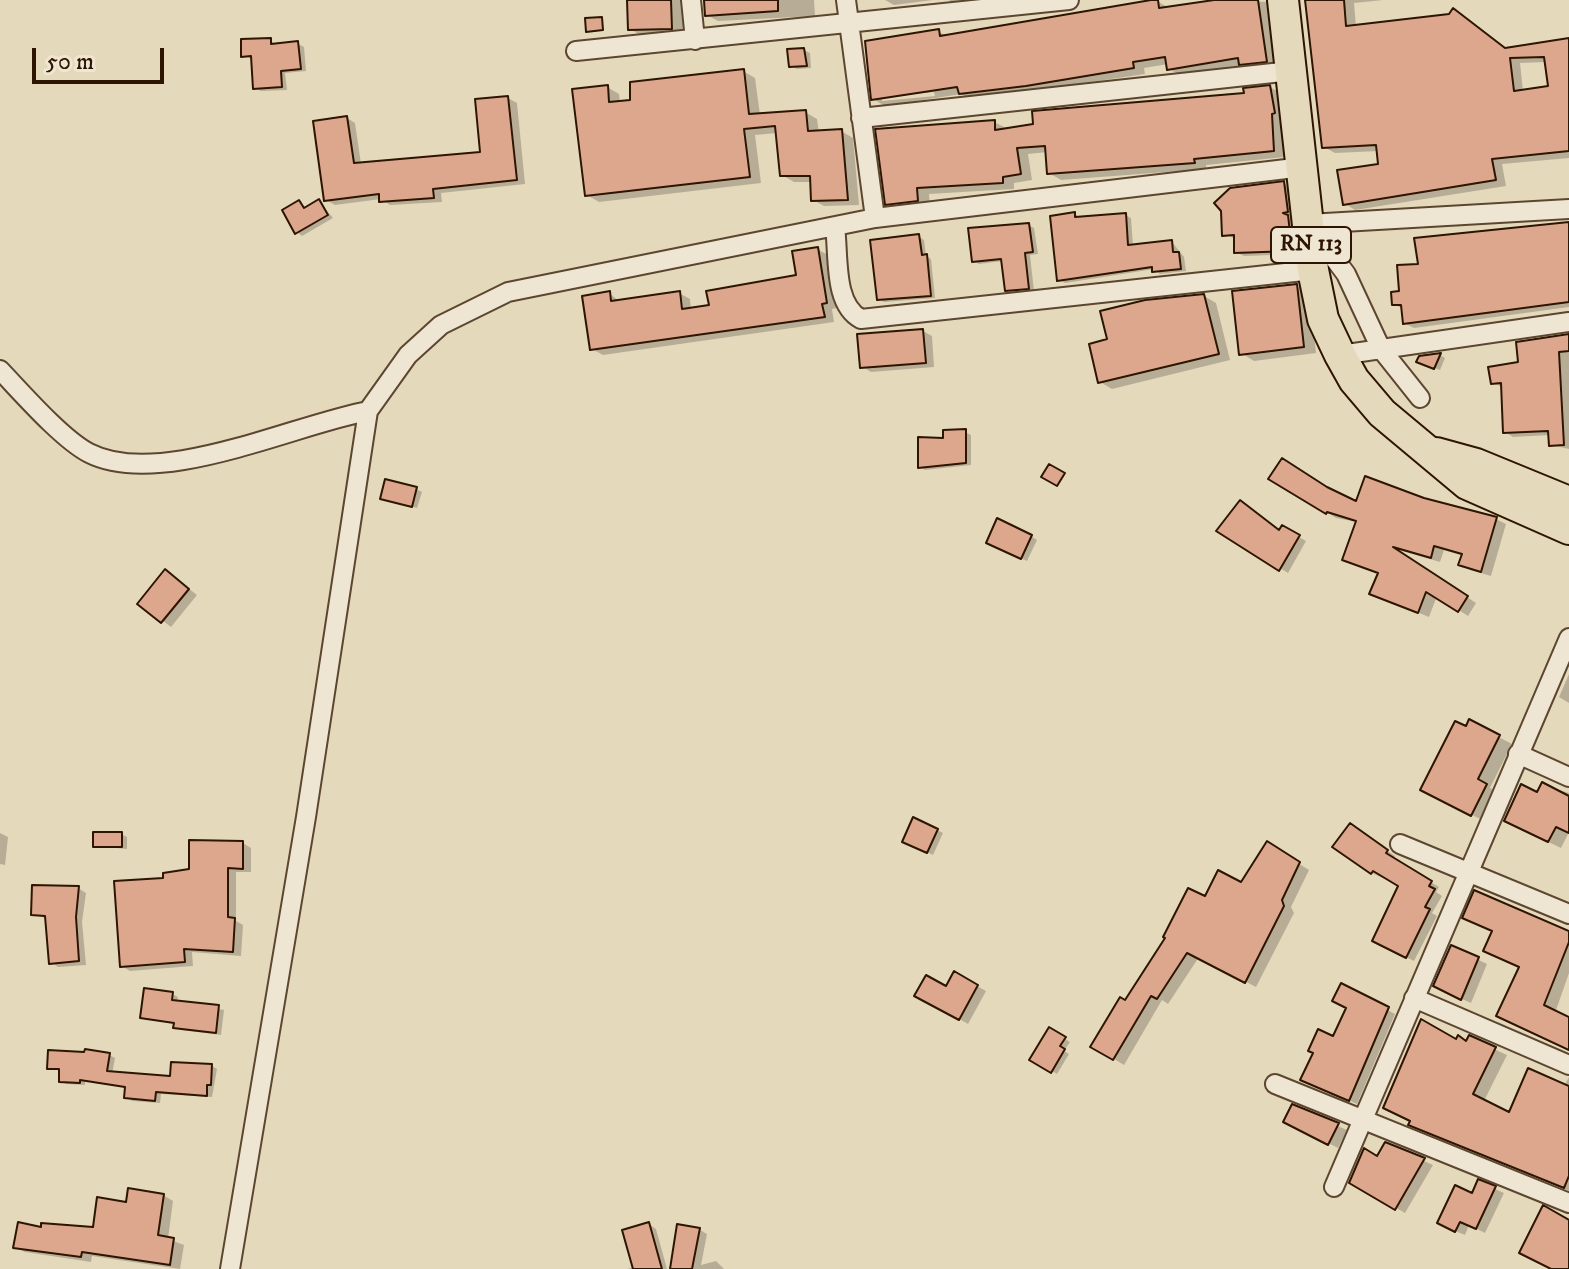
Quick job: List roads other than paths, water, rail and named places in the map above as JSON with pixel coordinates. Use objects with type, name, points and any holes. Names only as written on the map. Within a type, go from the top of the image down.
[{"type":"main road","name":"RN 113","points":[[1283,0],[1313,270],[1323,319],[1340,355],[1354,380],[1382,413],[1467,484],[1569,529]]},
{"type":"main road","name":"RN 113","points":[[1428,451],[1476,464],[1569,502]]},
{"type":"street","points":[[691,0],[695,40]]},
{"type":"street","points":[[846,0],[875,218]]},
{"type":"street","points":[[576,51],[1069,0]]},
{"type":"street","points":[[861,118],[1291,71]]},
{"type":"street","points":[[230,1269],[306,817],[368,411],[408,355],[441,325],[508,292],[875,218],[1303,167]]},
{"type":"street","points":[[1308,224],[1569,209]]},
{"type":"street","points":[[1308,224],[1346,274],[1381,349],[1420,398]]},
{"type":"street","points":[[835,227],[843,300],[848,312],[861,319],[1313,270]]},
{"type":"street","points":[[1340,355],[1569,322]]},
{"type":"street","points":[[0,370],[85,451],[110,463],[183,461],[368,411]]},
{"type":"street","points":[[1334,1187],[1569,640]]},
{"type":"street","points":[[1518,754],[1569,777]]},
{"type":"street","points":[[1400,844],[1569,914]]},
{"type":"street","points":[[1414,998],[1569,1065]]},
{"type":"street","points":[[1275,1084],[1569,1203]]}]
